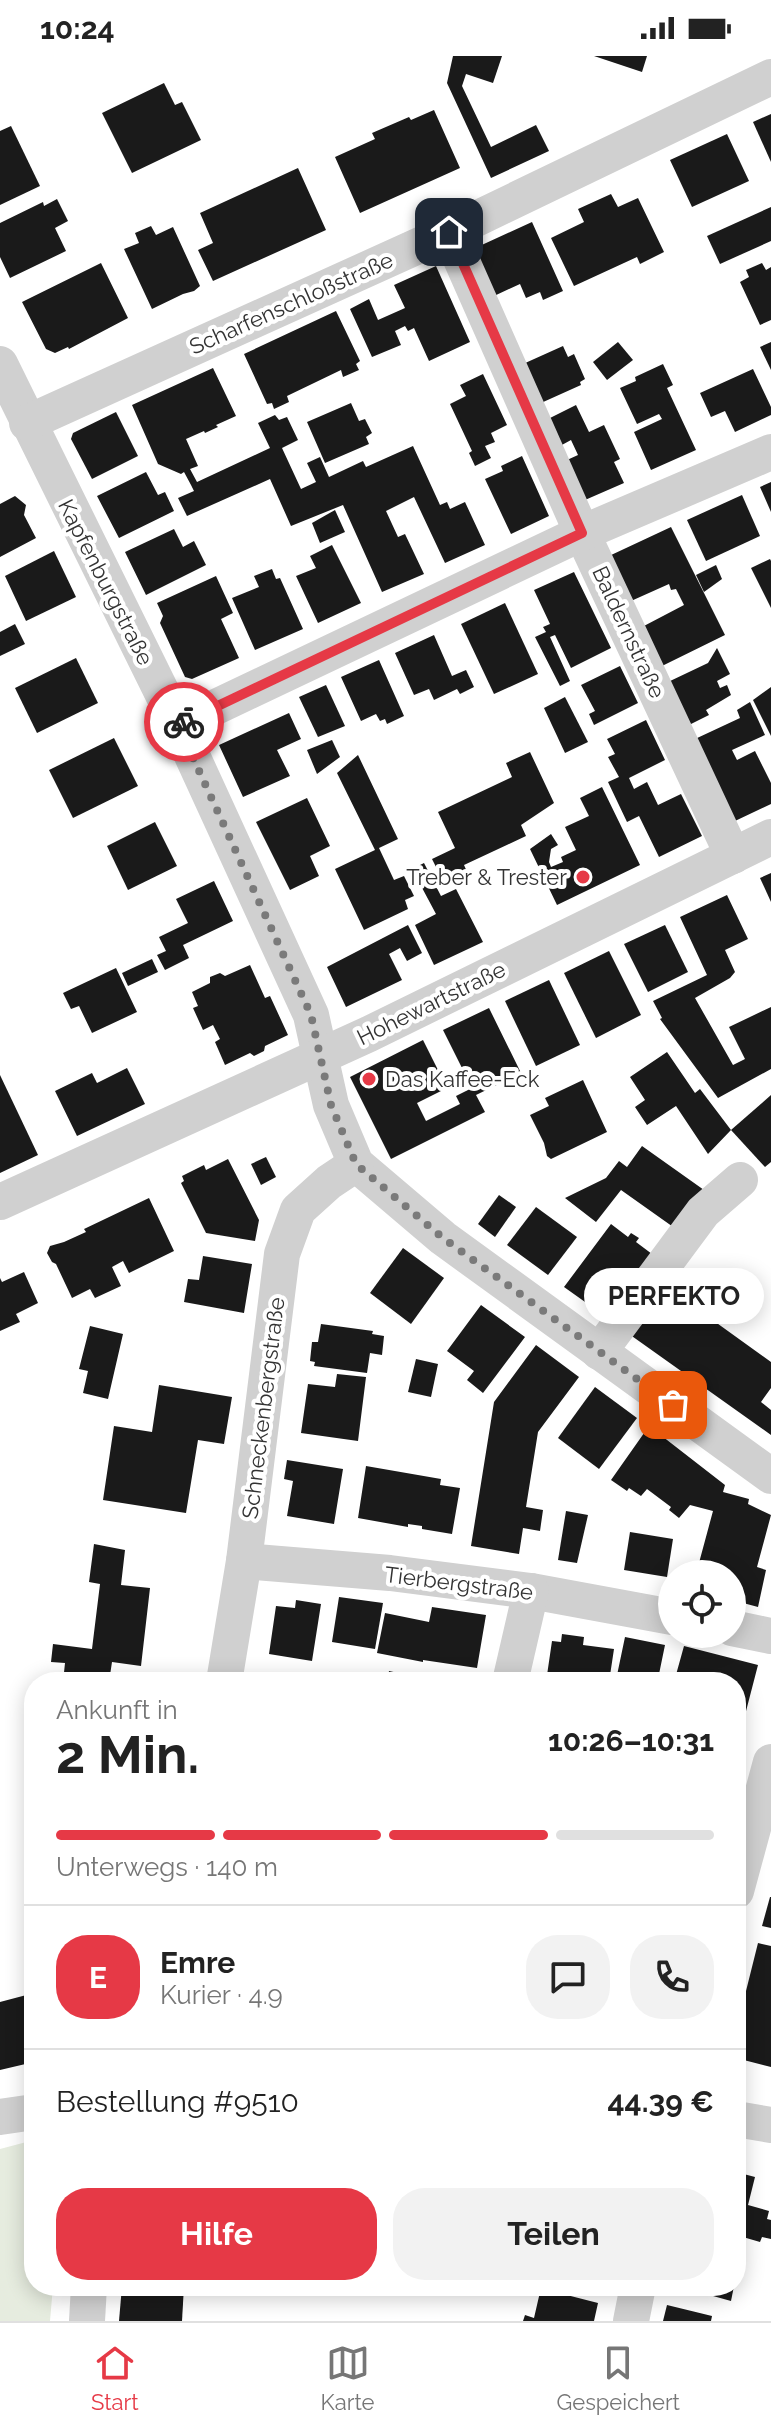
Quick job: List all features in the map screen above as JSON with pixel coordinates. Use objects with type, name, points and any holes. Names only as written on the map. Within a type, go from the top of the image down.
[{"type":"street","name":"Scharfenschloßstraße","points":[[27,423],[449,232],[771,77]]},
{"type":"street","name":"Baldernstraße","points":[[449,232],[582,533],[733,856]]},
{"type":"street","name":"Kapfenburgstraße","points":[[0,364],[178,725],[311,1015],[331,1105],[356,1164],[443,1238],[771,1476]]},
{"type":"street","points":[[178,725],[582,533],[771,452]]},
{"type":"street","name":"Hohewartstraße","points":[[0,1202],[369,1034],[771,837]]},
{"type":"street","name":"Schneckenbergstraße","points":[[226,1672],[244,1561],[282,1254],[298,1210],[329,1182],[356,1164]]},
{"type":"street","points":[[599,1352],[703,1212],[740,1180]]},
{"type":"street","name":"Tierbergstraße","points":[[244,1561],[390,1573],[531,1591],[658,1614]]},
{"type":"street","points":[[512,1672],[531,1591]]},
{"type":"street","points":[[746,1631],[771,1636]]},
{"type":"street","points":[[746,1854],[771,1762]]},
{"type":"street","points":[[0,2117],[24,2113]]},
{"type":"street","points":[[746,2121],[771,2125]]},
{"type":"street","points":[[87,2321],[88,2296]]},
{"type":"street","points":[[631,2321],[636,2296]]},
{"type":"shaded area","points":[[24,2143],[24,2296],[52,2296],[50,2321],[0,2321],[0,2149]]},
{"type":"building","points":[[453,56],[502,56],[493,83],[466,74],[462,86],[491,147],[536,125],[549,151],[491,178],[447,83]]},
{"type":"building","points":[[594,56],[647,56],[642,72]]},
{"type":"building","points":[[164,83],[175,105],[182,102],[201,140],[132,173],[102,113]]},
{"type":"building","points":[[434,110],[460,168],[360,213],[335,157],[375,139],[372,133]]},
{"type":"building","points":[[771,114],[771,162],[753,122]]},
{"type":"building","points":[[11,126],[40,186],[0,205],[0,131]]},
{"type":"building","points":[[727,134],[749,181],[692,207],[670,160]]},
{"type":"building","points":[[298,168],[326,230],[213,281],[198,250],[213,243],[200,213]]},
{"type":"building","points":[[611,194],[618,207],[638,198],[664,252],[640,264],[637,257],[574,286],[551,238],[584,222],[578,209]]},
{"type":"building","points":[[57,199],[68,221],[55,228],[66,251],[10,278],[0,257],[0,223],[43,202],[44,206]]},
{"type":"building","points":[[771,207],[771,241],[720,264],[707,236]]},
{"type":"building","points":[[532,222],[563,291],[543,300],[540,292],[526,298],[520,284],[494,296],[473,249]]},
{"type":"building","points":[[151,226],[156,235],[173,227],[200,286],[152,309],[124,249],[139,243],[135,233]]},
{"type":"building","points":[[101,263],[128,318],[69,349],[55,353],[46,349],[22,302]]},
{"type":"building","points":[[762,263],[766,270],[771,267],[771,320],[760,325],[740,282],[749,277],[746,270]]},
{"type":"building","points":[[436,266],[470,342],[429,361],[414,328],[408,331],[405,326],[395,331],[401,345],[372,357],[350,309],[369,299],[378,320],[405,308],[394,285]]},
{"type":"building","points":[[336,311],[360,361],[356,364],[359,370],[343,377],[341,370],[287,396],[289,402],[274,409],[272,403],[267,404],[244,354]]},
{"type":"building","points":[[618,342],[633,360],[607,380],[593,362]]},
{"type":"building","points":[[771,342],[771,370],[760,347]]},
{"type":"building","points":[[563,346],[568,357],[574,354],[585,379],[580,382],[581,385],[541,403],[523,364]]},
{"type":"building","points":[[663,364],[673,385],[667,388],[696,450],[651,470],[634,432],[662,419],[659,414],[637,424],[620,388]]},
{"type":"building","points":[[213,368],[236,416],[205,433],[186,439],[198,466],[190,469],[197,482],[270,448],[258,423],[275,415],[279,420],[287,417],[298,440],[282,448],[301,489],[316,482],[307,463],[320,457],[329,477],[363,461],[366,467],[413,446],[440,505],[447,502],[450,509],[465,502],[485,545],[445,563],[414,497],[386,511],[398,537],[405,534],[424,574],[382,592],[343,505],[291,526],[270,479],[187,516],[178,498],[194,491],[184,472],[181,474],[158,464],[132,405]]},
{"type":"building","points":[[753,369],[771,407],[771,415],[735,432],[725,411],[711,417],[700,393]]},
{"type":"building","points":[[483,374],[507,425],[491,433],[495,442],[485,446],[491,458],[475,466],[469,453],[472,451],[450,404],[466,396],[460,385]]},
{"type":"building","points":[[351,403],[359,421],[365,419],[372,433],[366,437],[369,444],[325,463],[307,422]]},
{"type":"building","points":[[576,405],[589,432],[604,425],[620,459],[614,462],[624,483],[585,500],[567,460],[578,455],[571,440],[560,446],[548,419]]},
{"type":"building","points":[[116,412],[138,456],[92,479],[71,439],[73,433]]},
{"type":"building","points":[[522,456],[549,516],[511,534],[485,479],[503,471],[501,466]]},
{"type":"building","points":[[146,472],[158,495],[165,492],[174,511],[119,538],[97,496]]},
{"type":"building","points":[[771,482],[771,512],[760,487]]},
{"type":"building","points":[[742,495],[760,536],[706,561],[687,520]]},
{"type":"building","points":[[15,496],[26,505],[24,515],[36,538],[0,557],[0,504]]},
{"type":"building","points":[[335,510],[345,532],[320,543],[312,523]]},
{"type":"building","points":[[671,527],[725,635],[662,666],[642,627],[684,605],[676,589],[671,590],[669,584],[631,601],[609,556]]},
{"type":"building","points":[[174,529],[183,547],[194,541],[206,565],[146,595],[125,552]]},
{"type":"building","points":[[332,545],[361,603],[318,623],[296,576],[316,568],[310,556]]},
{"type":"building","points":[[54,551],[76,597],[26,621],[5,576]]},
{"type":"building","points":[[771,561],[771,608],[751,568]]},
{"type":"building","points":[[716,565],[722,579],[704,592],[696,575]]},
{"type":"building","points":[[272,569],[276,579],[280,578],[303,629],[255,650],[232,598],[259,587],[254,576]]},
{"type":"building","points":[[574,572],[611,648],[571,668],[555,635],[550,637],[570,681],[560,686],[535,637],[546,632],[543,627],[550,624],[534,590]]},
{"type":"building","points":[[216,576],[233,613],[221,619],[239,658],[192,679],[185,677],[160,623],[163,616],[157,603]]},
{"type":"building","points":[[505,603],[538,674],[494,694],[461,624]]},
{"type":"building","points":[[15,624],[25,644],[0,656],[0,632]]},
{"type":"building","points":[[434,635],[452,676],[466,670],[474,687],[460,694],[457,689],[434,700],[429,689],[414,695],[395,653]]},
{"type":"building","points":[[717,648],[730,674],[717,681],[720,688],[727,685],[731,695],[706,710],[709,715],[689,725],[668,682],[708,663]]},
{"type":"building","points":[[76,658],[98,703],[37,733],[15,688]]},
{"type":"building","points":[[379,660],[404,716],[387,724],[385,719],[380,721],[376,714],[361,721],[341,677]]},
{"type":"building","points":[[620,666],[638,703],[594,725],[589,714],[595,711],[581,685]]},
{"type":"building","points":[[326,685],[345,726],[318,737],[299,697]]},
{"type":"building","points":[[771,687],[771,736],[753,700]]},
{"type":"building","points":[[565,697],[588,742],[565,753],[544,708]]},
{"type":"building","points":[[750,702],[765,735],[732,750],[737,760],[755,751],[771,783],[771,804],[735,821],[695,739],[740,718],[737,710]]},
{"type":"building","points":[[289,713],[301,739],[277,750],[290,776],[243,797],[219,745]]},
{"type":"building","points":[[646,720],[665,760],[629,778],[634,789],[647,782],[658,805],[681,794],[702,836],[659,857],[639,816],[627,822],[608,782],[619,777],[608,757],[615,754],[607,739]]},
{"type":"building","points":[[114,738],[138,786],[73,818],[49,770]]},
{"type":"building","points":[[332,740],[340,757],[317,774],[307,750]]},
{"type":"building","points":[[530,752],[554,803],[521,825],[526,836],[464,865],[468,874],[445,885],[432,859],[455,848],[438,812],[512,777],[506,763]]},
{"type":"building","points":[[358,755],[398,839],[379,848],[394,880],[404,876],[414,896],[405,900],[408,909],[364,930],[335,869],[375,850],[337,773]]},
{"type":"building","points":[[602,787],[640,865],[557,905],[530,849],[551,834],[558,845],[551,849],[551,867],[563,862],[561,857],[576,850],[565,827],[589,816],[580,798]]},
{"type":"building","points":[[307,798],[330,846],[310,856],[319,876],[290,890],[256,822]]},
{"type":"building","points":[[155,822],[177,866],[128,890],[107,846]]},
{"type":"building","points":[[424,863],[441,896],[456,889],[483,942],[434,965],[415,925],[436,914],[412,869]]},
{"type":"building","points":[[771,873],[771,902],[760,878]]},
{"type":"building","points":[[214,881],[233,921],[183,945],[189,958],[165,970],[157,955],[166,951],[159,937],[188,923],[176,899]]},
{"type":"building","points":[[727,895],[748,939],[725,950],[735,972],[730,978],[695,998],[733,1065],[745,1059],[729,1027],[771,1007],[771,1069],[718,1098],[660,1019],[653,1001],[707,975],[680,917]]},
{"type":"building","points":[[408,925],[422,953],[407,961],[400,948],[389,954],[402,980],[346,1007],[327,967]]},
{"type":"building","points":[[665,925],[688,972],[648,992],[624,944]]},
{"type":"building","points":[[609,951],[641,1015],[596,1038],[564,973]]},
{"type":"building","points":[[152,959],[158,972],[128,986],[122,973]]},
{"type":"building","points":[[250,965],[265,998],[270,996],[288,1035],[265,1046],[264,1051],[254,1056],[250,1053],[225,1065],[215,1042],[220,1039],[213,1025],[203,1030],[193,1008],[198,1006],[192,992],[210,983],[210,977],[220,973],[225,976]]},
{"type":"building","points":[[116,968],[137,1012],[92,1033],[79,1006],[71,1009],[63,993]]},
{"type":"building","points":[[549,980],[580,1045],[536,1066],[505,1001]]},
{"type":"building","points":[[489,1008],[521,1073],[476,1095],[485,1112],[391,1159],[350,1077],[423,1040],[447,1088],[417,1103],[426,1121],[460,1104],[456,1096],[472,1088],[443,1030]]},
{"type":"building","points":[[667,1052],[695,1093],[700,1089],[731,1130],[708,1154],[676,1106],[647,1125],[635,1107],[645,1100],[630,1077]]},
{"type":"building","points":[[127,1068],[145,1104],[77,1136],[55,1091],[92,1073],[97,1083]]},
{"type":"building","points":[[0,1075],[38,1155],[0,1173]]},
{"type":"building","points":[[583,1080],[607,1132],[551,1159],[530,1115],[549,1106],[545,1098]]},
{"type":"building","points":[[771,1095],[771,1162],[765,1167],[731,1130]]},
{"type":"building","points":[[642,1146],[704,1190],[676,1229],[621,1190],[596,1222],[565,1198],[606,1178],[619,1161],[627,1167]]},
{"type":"building","points":[[266,1157],[276,1177],[261,1185],[251,1164]]},
{"type":"building","points":[[228,1159],[259,1220],[255,1241],[206,1233],[181,1183],[184,1181],[182,1176],[204,1165],[206,1170]]},
{"type":"building","points":[[499,1195],[516,1207],[495,1237],[478,1224]]},
{"type":"building","points":[[149,1198],[174,1251],[129,1273],[123,1261],[112,1267],[121,1286],[95,1298],[90,1289],[72,1298],[56,1264],[47,1253],[50,1246],[86,1232],[84,1229]]},
{"type":"building","points":[[536,1207],[577,1237],[548,1275],[507,1245]]},
{"type":"building","points":[[611,1224],[628,1237],[631,1233],[639,1238],[636,1242],[656,1257],[609,1319],[564,1287]]},
{"type":"building","points":[[403,1248],[444,1278],[411,1324],[370,1293]]},
{"type":"building","points":[[203,1256],[252,1264],[244,1313],[184,1302],[188,1279],[199,1280]]},
{"type":"building","points":[[24,1272],[38,1303],[16,1314],[20,1322],[0,1331],[0,1278],[2,1282]]},
{"type":"building","points":[[664,1285],[771,1362],[771,1388],[761,1402],[771,1410],[771,1435],[629,1334]]},
{"type":"building","points":[[481,1305],[525,1337],[483,1393],[467,1380],[474,1371],[447,1351]]},
{"type":"building","points":[[321,1324],[373,1331],[372,1334],[384,1336],[382,1355],[370,1353],[367,1373],[314,1366],[315,1362],[310,1361],[312,1342],[318,1342]]},
{"type":"building","points":[[90,1326],[123,1334],[108,1399],[83,1393],[88,1371],[79,1369]]},
{"type":"building","points":[[536,1345],[579,1377],[538,1432],[526,1507],[543,1510],[540,1531],[523,1528],[519,1554],[471,1546],[494,1402]]},
{"type":"building","points":[[416,1359],[438,1364],[431,1397],[408,1392]]},
{"type":"building","points":[[337,1374],[366,1377],[358,1441],[301,1433],[308,1384],[335,1387]]},
{"type":"building","points":[[159,1385],[232,1397],[224,1444],[198,1440],[186,1513],[103,1500],[114,1426],[152,1432]]},
{"type":"building","points":[[595,1387],[637,1418],[599,1469],[558,1438]]},
{"type":"building","points":[[649,1426],[725,1485],[723,1492],[749,1499],[748,1504],[771,1515],[757,1567],[766,1570],[758,1607],[746,1604],[746,1560],[700,1560],[713,1511],[690,1505],[679,1518],[669,1510],[671,1507],[647,1489],[641,1496],[611,1480]]},
{"type":"building","points":[[287,1460],[343,1469],[334,1524],[287,1516],[293,1481],[284,1479]]},
{"type":"building","points":[[366,1466],[441,1479],[440,1485],[460,1488],[452,1534],[422,1529],[422,1526],[408,1524],[408,1527],[358,1518]]},
{"type":"building","points":[[566,1511],[588,1515],[577,1563],[558,1560]]},
{"type":"building","points":[[630,1532],[673,1539],[670,1560],[658,1560],[658,1576],[624,1570]]},
{"type":"building","points":[[94,1544],[125,1550],[121,1585],[150,1588],[141,1666],[112,1662],[110,1672],[64,1672],[65,1663],[51,1662],[53,1644],[92,1649],[100,1584],[89,1582]]},
{"type":"building","points":[[339,1597],[383,1603],[375,1649],[332,1642]]},
{"type":"building","points":[[296,1600],[321,1604],[312,1661],[269,1654],[276,1606],[295,1608]]},
{"type":"building","points":[[432,1607],[486,1615],[477,1668],[377,1653],[385,1613],[429,1622]]},
{"type":"building","points":[[562,1634],[584,1637],[583,1645],[614,1649],[611,1672],[547,1672],[552,1641],[561,1642]]},
{"type":"building","points":[[625,1637],[658,1644],[658,1648],[664,1648],[659,1672],[618,1672]]},
{"type":"building","points":[[683,1648],[758,1665],[746,1711],[746,1672],[677,1672]]},
{"type":"building","points":[[771,1897],[771,1928],[762,1926]]},
{"type":"building","points":[[758,1943],[771,1946],[771,2067],[746,2061],[746,1991]]},
{"type":"building","points":[[24,1996],[24,2064],[0,2070],[0,2002]]},
{"type":"building","points":[[746,2175],[755,2177],[748,2205],[769,2211],[767,2219],[771,2220],[771,2239],[762,2237],[760,2242],[746,2238]]},
{"type":"building","points":[[121,2296],[183,2296],[182,2321],[119,2321]]},
{"type":"building","points":[[539,2296],[571,2296],[598,2303],[594,2321],[523,2321],[525,2315],[534,2318]]},
{"type":"building","points":[[713,2296],[732,2296],[731,2301]]},
{"type":"building","points":[[667,2305],[712,2316],[711,2321],[663,2321]]},
{"type":"way so far","points":[[184,722],[178,725],[311,1015],[331,1105],[356,1164],[443,1238],[673,1405]]},
{"type":"place","name":"Treber & Trester","points":[[583,877]]},
{"type":"place","name":"Das Kaffee-Eck","points":[[369,1079]]},
{"type":"place","name":"PERFEKTO","points":[[673,1405]]},
{"type":"route","points":[[184,722],[582,533],[449,232]]}]
